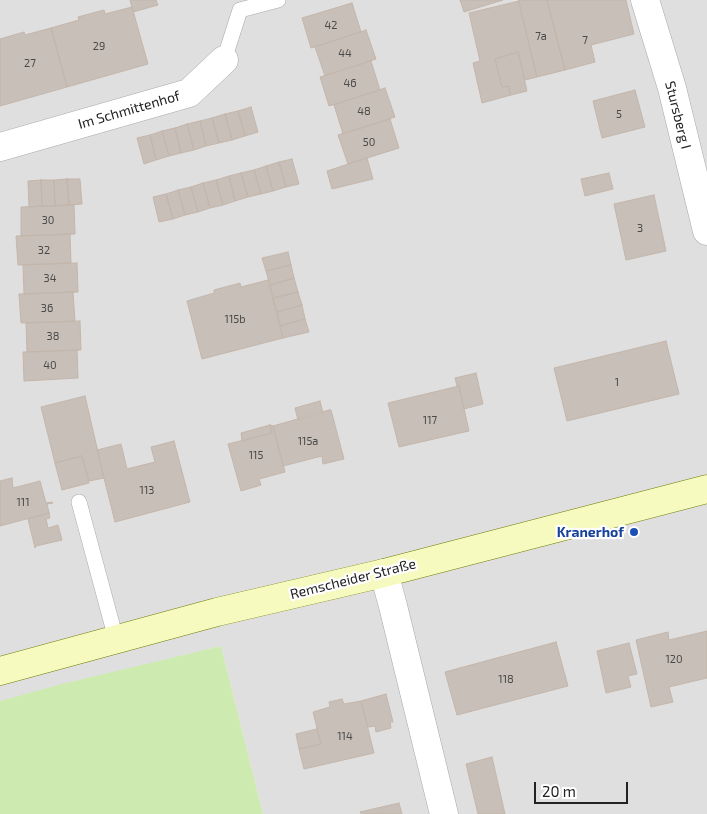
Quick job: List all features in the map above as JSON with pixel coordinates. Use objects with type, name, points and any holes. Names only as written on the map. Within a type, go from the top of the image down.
[{"type":"main road","name":"Remscheider Straße","points":[[0,670],[217,612],[384,573],[707,489]]},
{"type":"street","name":"Stursberg I","points":[[645,0],[672,88],[707,230]]},
{"type":"street","name":"Im Schmittenhof","points":[[0,147],[189,93],[224,60]]},
{"type":"street","points":[[384,573],[444,814]]},
{"type":"lane","name":"Im Schmittenhof","points":[[224,60],[239,5],[278,0]]},
{"type":"lane","points":[[79,502],[116,639]]},
{"type":"shaded area","points":[[0,0],[707,0],[707,814],[263,814],[221,646],[0,701]]},
{"type":"green space","points":[[221,646],[263,814],[0,814],[0,701],[62,684]]},
{"type":"building","points":[[130,0],[156,0],[158,5],[133,12]]},
{"type":"building","points":[[460,0],[503,0],[464,12]]},
{"type":"building","points":[[547,0],[565,70],[537,77],[518,1]]},
{"type":"building","points":[[547,0],[626,0],[634,34],[591,45],[595,62],[565,70]]},
{"type":"building","points":[[519,1],[537,77],[525,80],[518,52],[495,59],[502,87],[508,86],[511,95],[482,103],[473,63],[480,61],[469,13]]},
{"type":"building","points":[[352,3],[361,32],[311,48],[302,18]]},
{"type":"building","points":[[132,7],[148,64],[67,87],[51,28],[79,20],[78,17],[104,10],[105,14]]},
{"type":"building","points":[[51,28],[67,87],[0,106],[0,39],[24,32],[25,35]]},
{"type":"building","points":[[366,30],[376,59],[325,76],[315,47]]},
{"type":"building","points":[[518,52],[527,91],[511,95],[508,86],[502,87],[495,59]]},
{"type":"building","points":[[371,61],[380,90],[329,106],[320,77]]},
{"type":"building","points":[[385,88],[395,117],[343,134],[334,105]]},
{"type":"building","points":[[635,90],[645,127],[602,138],[593,101]]},
{"type":"building","points":[[251,107],[258,132],[245,136],[238,111]]},
{"type":"building","points":[[238,111],[245,136],[232,140],[225,114]]},
{"type":"building","points":[[225,114],[232,140],[219,143],[212,118]]},
{"type":"building","points":[[212,118],[219,143],[206,146],[200,121]]},
{"type":"building","points":[[390,119],[399,148],[348,164],[338,135]]},
{"type":"building","points":[[200,121],[206,146],[194,150],[187,124]]},
{"type":"building","points":[[187,124],[194,150],[181,153],[175,128]]},
{"type":"building","points":[[175,128],[181,153],[169,156],[162,131]]},
{"type":"building","points":[[162,131],[169,156],[156,160],[150,135]]},
{"type":"building","points":[[150,135],[156,160],[144,164],[137,138]]},
{"type":"building","points":[[367,158],[373,179],[332,189],[327,171]]},
{"type":"building","points":[[292,159],[299,184],[286,187],[279,162]]},
{"type":"building","points":[[279,162],[286,187],[273,191],[266,166]]},
{"type":"building","points":[[266,166],[273,191],[261,194],[254,170]]},
{"type":"building","points":[[254,170],[261,194],[248,197],[241,173]]},
{"type":"building","points":[[241,173],[248,197],[235,201],[229,176]]},
{"type":"building","points":[[609,173],[613,189],[585,196],[581,179]]},
{"type":"building","points":[[229,176],[235,201],[223,205],[216,180]]},
{"type":"building","points":[[67,179],[69,205],[55,206],[54,180]]},
{"type":"building","points":[[67,179],[80,179],[82,204],[69,205]]},
{"type":"building","points":[[41,180],[42,206],[29,207],[28,181]]},
{"type":"building","points":[[41,180],[54,180],[55,206],[42,206]]},
{"type":"building","points":[[216,180],[223,205],[210,208],[203,183]]},
{"type":"building","points":[[203,183],[210,208],[198,212],[191,187]]},
{"type":"building","points":[[191,187],[198,212],[185,215],[178,190]]},
{"type":"building","points":[[178,190],[185,215],[173,219],[166,194]]},
{"type":"building","points":[[166,194],[173,219],[159,222],[153,197]]},
{"type":"building","points":[[654,195],[666,251],[626,260],[614,204]]},
{"type":"building","points":[[74,205],[75,234],[21,236],[21,207]]},
{"type":"building","points":[[70,234],[71,263],[18,265],[16,236]]},
{"type":"building","points":[[288,252],[291,265],[266,271],[262,258]]},
{"type":"building","points":[[77,263],[78,292],[24,294],[23,265]]},
{"type":"building","points":[[291,265],[294,278],[270,285],[266,271]]},
{"type":"building","points":[[294,278],[298,292],[273,298],[270,285]]},
{"type":"building","points":[[268,280],[283,338],[202,359],[187,301],[214,293],[214,290],[240,283],[241,287]]},
{"type":"building","points":[[73,292],[75,321],[21,323],[19,294]]},
{"type":"building","points":[[298,292],[302,305],[277,312],[273,298]]},
{"type":"building","points":[[302,305],[305,319],[280,326],[277,312]]},
{"type":"building","points":[[305,319],[309,332],[283,338],[280,326]]},
{"type":"building","points":[[80,321],[81,350],[27,352],[26,323]]},
{"type":"building","points":[[666,341],[679,394],[567,421],[554,368]]},
{"type":"building","points":[[77,350],[78,378],[24,381],[23,352]]},
{"type":"building","points":[[476,373],[483,404],[464,409],[459,386],[457,386],[455,378]]},
{"type":"building","points":[[459,386],[469,431],[399,447],[388,403]]},
{"type":"building","points":[[85,396],[104,478],[89,481],[82,456],[55,463],[41,407]]},
{"type":"building","points":[[320,401],[323,413],[298,420],[295,408]]},
{"type":"building","points":[[331,410],[344,459],[323,464],[322,456],[283,466],[273,426]]},
{"type":"building","points":[[270,425],[273,426],[285,472],[259,479],[261,485],[241,491],[228,444],[272,433]]},
{"type":"building","points":[[270,425],[272,433],[242,441],[241,433]]},
{"type":"building","points":[[174,441],[190,502],[115,522],[97,450],[121,444],[127,469],[155,462],[151,447]]},
{"type":"building","points":[[82,456],[89,483],[62,490],[55,463]]},
{"type":"building","points":[[12,478],[13,488],[40,481],[46,503],[53,503],[47,504],[49,513],[0,526],[0,481]]},
{"type":"building","points":[[49,513],[50,518],[46,519],[48,528],[58,525],[62,540],[36,546],[35,548],[28,519]]},
{"type":"building","points":[[707,631],[707,678],[669,687],[673,702],[651,707],[636,640],[668,632],[669,640]]},
{"type":"building","points":[[556,642],[568,686],[457,715],[445,672]]},
{"type":"building","points":[[629,643],[637,674],[628,676],[631,687],[606,693],[597,651]]},
{"type":"building","points":[[386,694],[393,722],[390,722],[391,728],[376,732],[375,726],[368,727],[361,701]]},
{"type":"building","points":[[342,699],[344,704],[361,701],[374,753],[304,769],[299,749],[321,744],[313,712],[330,707],[329,702]]},
{"type":"building","points":[[317,729],[321,744],[299,749],[296,734]]},
{"type":"building","points":[[492,757],[505,814],[478,814],[466,764]]},
{"type":"building","points":[[399,803],[402,814],[361,814],[360,812]]},
{"type":"place","name":"Kranerhof","points":[[634,532]]}]
